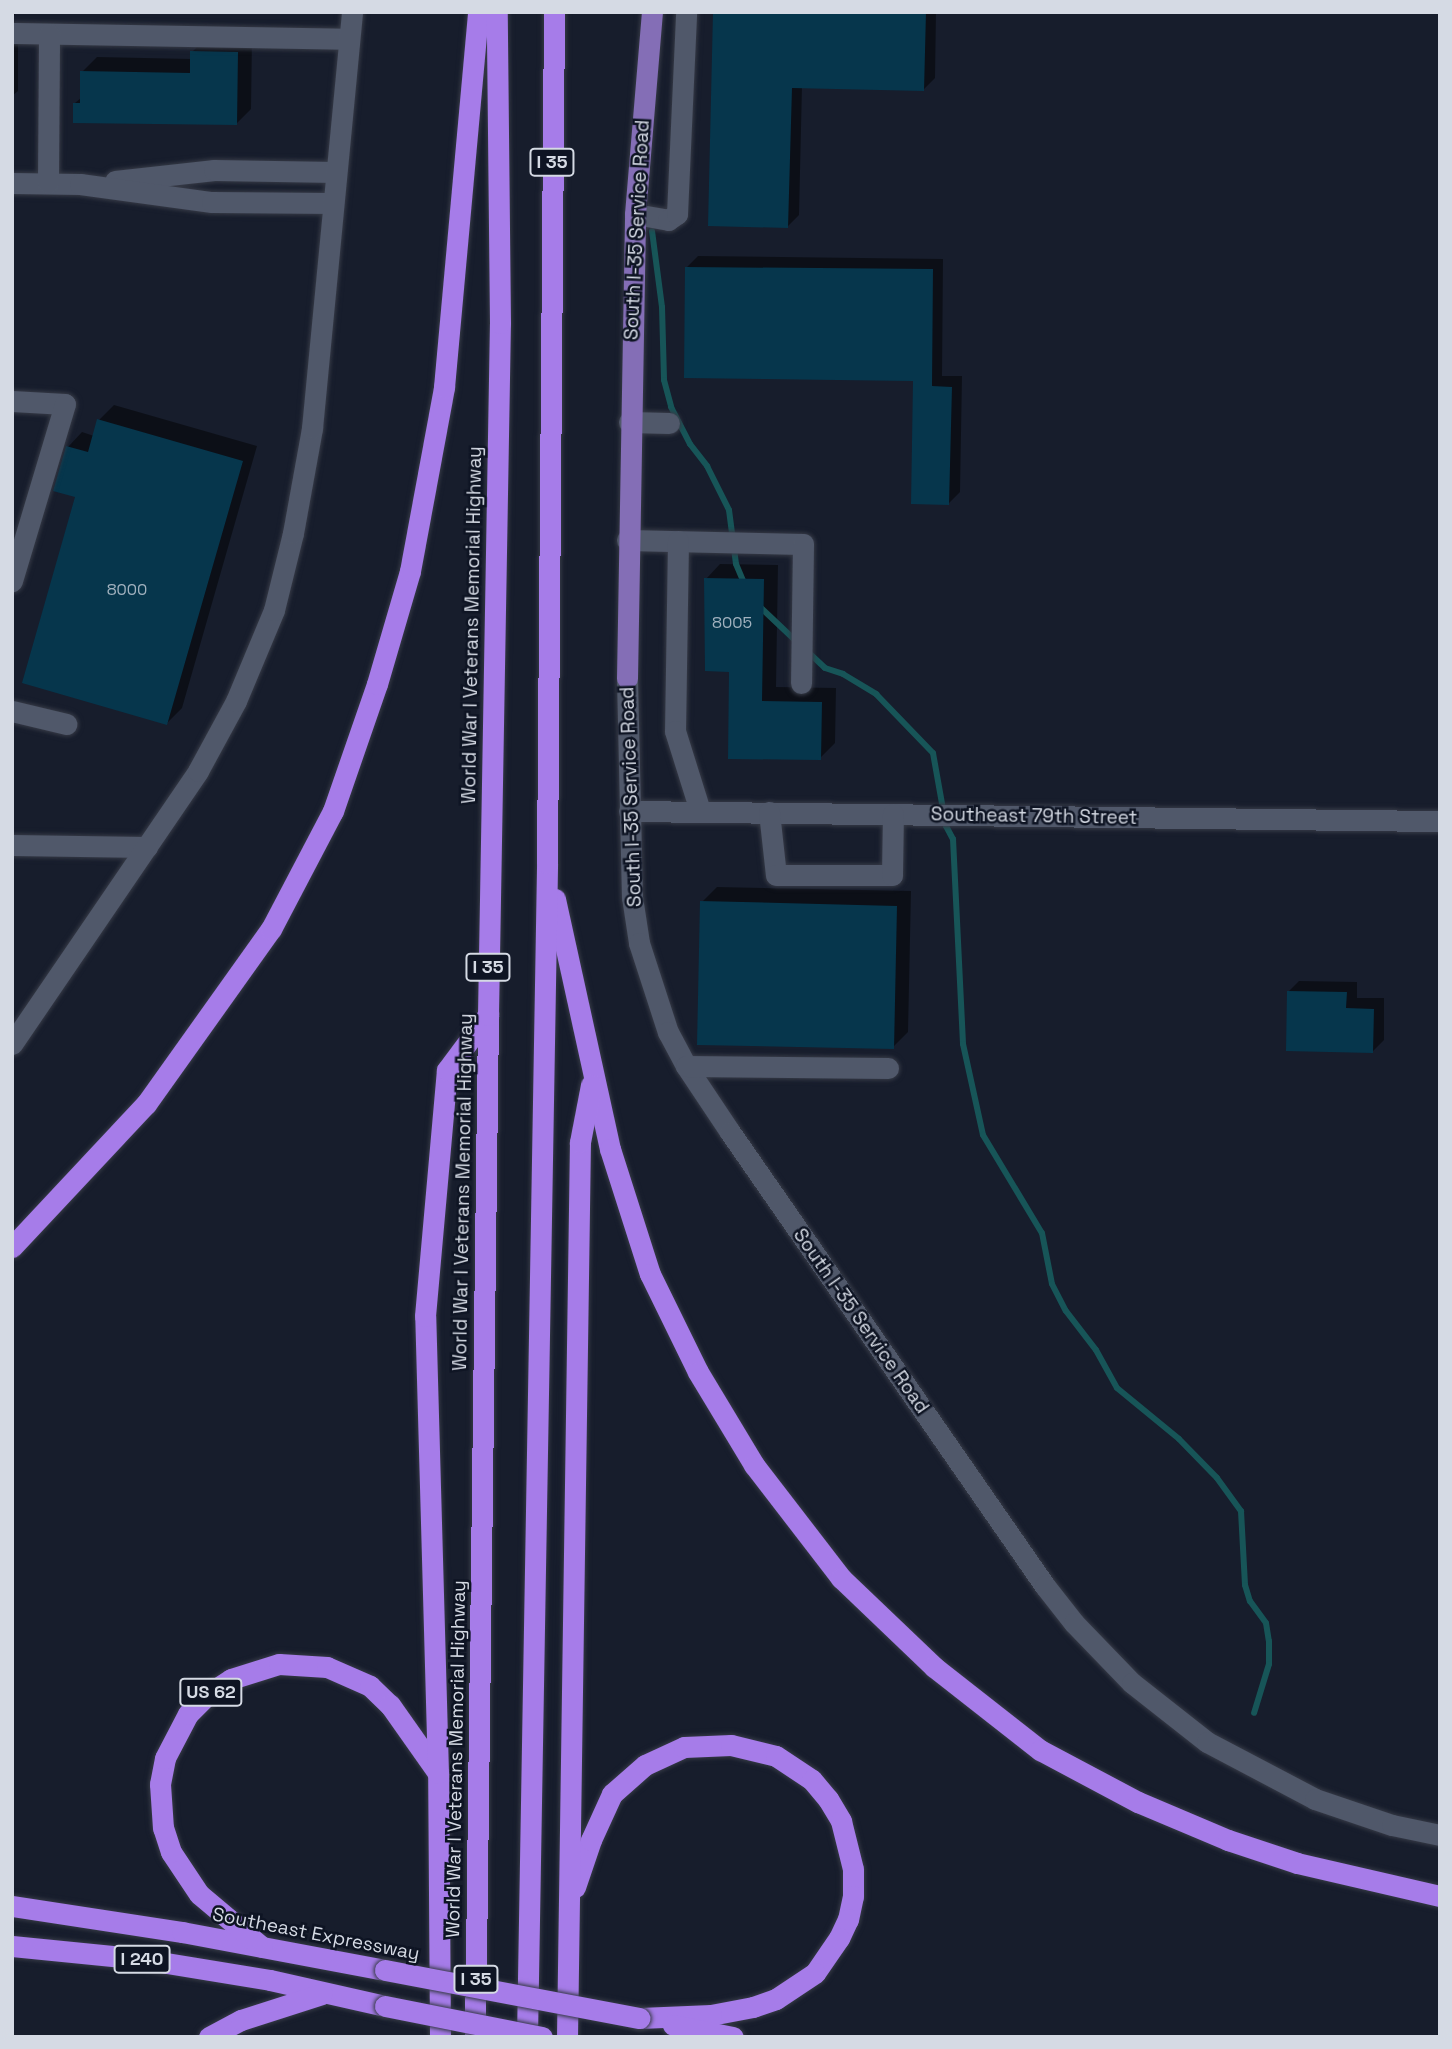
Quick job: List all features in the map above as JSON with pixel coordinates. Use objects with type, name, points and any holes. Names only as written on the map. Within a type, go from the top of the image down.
[{"type":"highway","points":[[12,1247],[146,1104],[271,929],[332,811],[377,684],[410,571],[444,387],[478,12]]},
{"type":"highway","name":"World War I Veterans Memorial Highway","points":[[475,2037],[500,323],[497,12]]},
{"type":"highway","name":"I 35","points":[[527,2037],[547,863],[554,12]]},
{"type":"highway","points":[[547,863],[610,1149],[650,1274],[698,1372],[754,1465],[841,1578],[934,1667],[1040,1750],[1126,1796],[1228,1840],[1297,1863],[1440,1896]]},
{"type":"highway","points":[[440,2037],[438,1773],[425,1316],[447,1070],[488,1016]]},
{"type":"highway","points":[[567,2037],[580,1142],[593,1077]]},
{"type":"highway","name":"US 62","points":[[262,1947],[199,1894],[171,1852],[163,1828],[160,1784],[165,1758],[188,1714],[208,1694],[254,1670],[279,1664],[327,1667],[370,1686],[390,1705],[438,1773]]},
{"type":"highway","points":[[569,1905],[591,1840],[608,1801],[628,1778],[662,1755],[706,1745],[754,1749],[795,1767],[828,1800],[849,1844],[853,1896],[848,1919],[839,1938],[815,1973],[776,1999],[753,2007],[711,2015],[640,2018]]},
{"type":"highway","name":"Southeast Expressway","points":[[12,1906],[262,1947],[733,2037]]},
{"type":"highway","name":"I 240","points":[[12,1946],[142,1959],[270,1980],[324,1994],[542,2037]]},
{"type":"highway","points":[[209,2037],[241,2020],[324,1994]]},
{"type":"main road","name":"South I-35 Service Road","points":[[627,678],[629,422],[635,214],[652,12]]},
{"type":"street","points":[[12,1044],[198,771],[236,701],[274,610],[293,533],[312,428],[352,12]]},
{"type":"street","points":[[635,214],[668,220],[677,214],[686,12]]},
{"type":"street","points":[[12,33],[349,39]]},
{"type":"street","points":[[48,183],[49,34]]},
{"type":"street","points":[[80,184],[214,170],[336,172]]},
{"type":"street","points":[[12,183],[80,184],[212,202],[333,203]]},
{"type":"street","points":[[12,401],[65,404],[12,581]]},
{"type":"street","points":[[629,422],[669,423]]},
{"type":"street","points":[[627,540],[803,544],[801,683]]},
{"type":"street","points":[[678,541],[674,731],[700,811]]},
{"type":"street","name":"South I-35 Service Road","points":[[627,678],[632,897],[639,943],[668,1032],[686,1066],[1045,1586],[1074,1623],[1132,1682],[1207,1742],[1315,1799],[1392,1825],[1440,1835]]},
{"type":"street","points":[[12,711],[66,724]]},
{"type":"street","name":"Southeast 79th Street","points":[[629,811],[1440,821]]},
{"type":"street","points":[[769,812],[776,875],[892,875],[893,814]]},
{"type":"street","points":[[12,845],[147,847]]},
{"type":"street","points":[[686,1066],[888,1068]]},
{"type":"building","points":[[713,12],[926,12],[924,91],[792,88],[788,228],[708,226]]},
{"type":"building","points":[[190,51],[238,52],[237,125],[73,123],[73,103],[80,103],[80,71],[190,73]]},
{"type":"building","points":[[685,267],[933,269],[932,386],[952,387],[949,505],[911,504],[913,381],[684,378]]},
{"type":"building","points":[[97,419],[243,461],[167,725],[22,683],[75,497],[53,491],[66,446],[88,452]]},
{"type":"building","points":[[704,578],[764,579],[762,701],[822,702],[821,760],[728,759],[729,672],[705,671]]},
{"type":"building","points":[[700,901],[897,906],[894,1049],[697,1045]]},
{"type":"building","points":[[1287,991],[1347,992],[1346,1008],[1374,1009],[1373,1053],[1286,1051]]},
{"type":"waterway","points":[[652,231],[662,307],[664,380],[671,407],[690,444],[707,466],[729,510],[736,564],[744,583]]},
{"type":"waterway","points":[[760,607],[797,642]]},
{"type":"waterway","points":[[808,652],[825,668],[843,674],[876,694],[933,753],[946,826],[953,839],[963,1044],[983,1135],[1042,1233],[1052,1284],[1066,1311],[1096,1350],[1117,1388],[1179,1439],[1217,1478],[1241,1511],[1245,1585],[1250,1601],[1266,1623],[1269,1641],[1269,1664],[1254,1713]]}]
